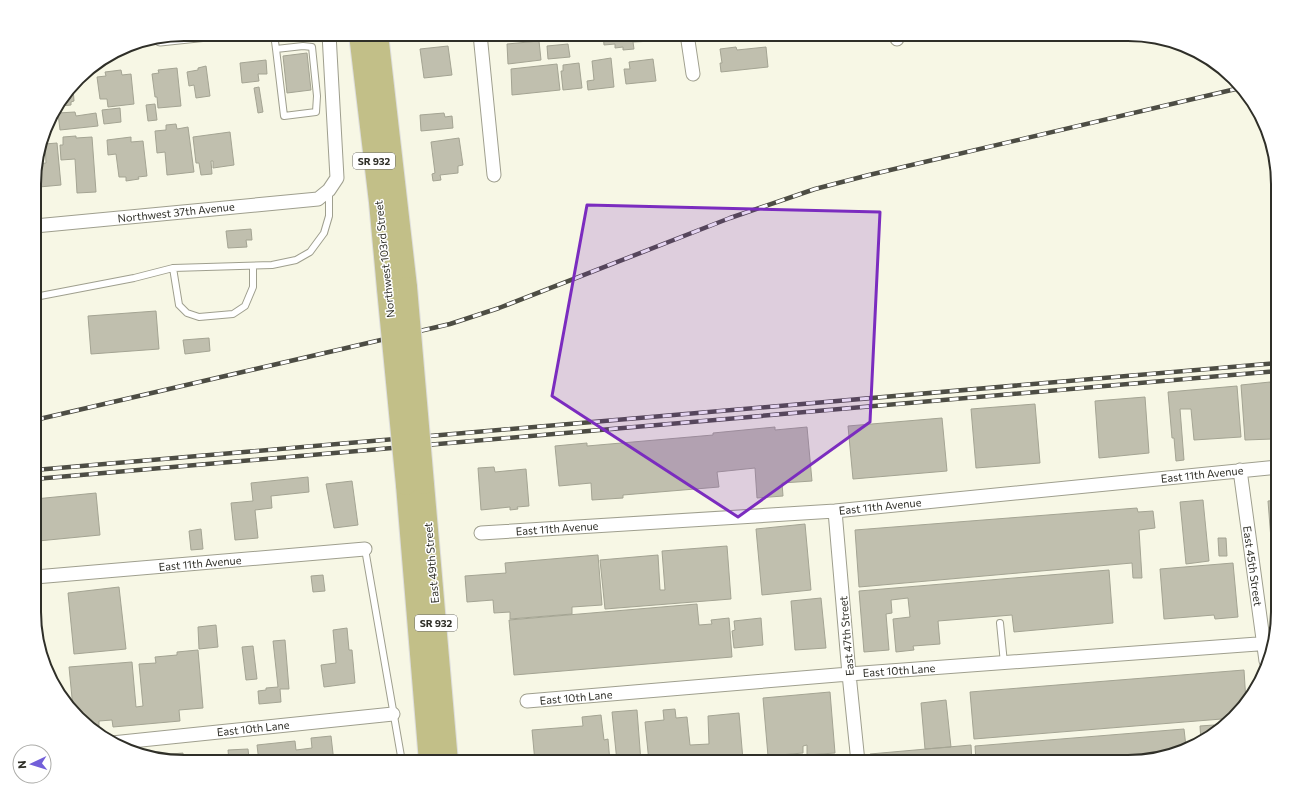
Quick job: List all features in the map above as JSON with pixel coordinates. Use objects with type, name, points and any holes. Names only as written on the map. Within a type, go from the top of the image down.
[{"type":"main road","name":"Northwest 103rd Street","points":[[360,41],[379,202],[397,288]]},
{"type":"main road","name":"Northwest 103rd Street","points":[[379,41],[397,288],[415,485]]},
{"type":"main road","name":"East 49th Street","points":[[415,485],[429,755]]},
{"type":"main road","name":"East 49th Street","points":[[415,485],[447,755]]},
{"type":"street","points":[[328,190],[337,178],[329,41]]},
{"type":"street","points":[[481,41],[494,175]]},
{"type":"street","points":[[688,41],[693,74]]},
{"type":"street","name":"Northwest 37th Avenue","points":[[41,225],[318,199],[328,190]]},
{"type":"street","name":"East 11th Avenue","points":[[481,533],[835,511],[1271,468]]},
{"type":"street","name":"East 45th Street","points":[[1240,470],[1267,643]]},
{"type":"street","name":"East 47th Street","points":[[835,511],[857,755]]},
{"type":"street","name":"East 11th Avenue","points":[[41,576],[366,549]]},
{"type":"street","name":"East 10th Lane","points":[[527,701],[849,674],[1267,643]]},
{"type":"street","name":"East 10th Lane","points":[[124,742],[394,714]]},
{"type":"lane","points":[[275,41],[284,116],[316,112],[317,96],[312,47],[303,46],[276,49]]},
{"type":"lane","points":[[41,296],[134,278],[173,268],[272,265],[296,260],[310,252],[324,233],[329,216],[328,190]]},
{"type":"lane","points":[[173,268],[179,305],[187,313],[199,317],[233,314],[245,306],[252,286],[253,266]]},
{"type":"lane","points":[[366,549],[401,755]]},
{"type":"lane","points":[[1000,623],[1004,662]]},
{"type":"highlighted area","points":[[587,205],[880,212],[870,422],[738,517],[552,396]]},
{"type":"building","points":[[539,41],[541,60],[508,64],[507,44]]},
{"type":"building","points":[[604,41],[653,41],[633,42],[634,49],[623,50],[623,47],[615,48],[615,44],[604,45]]},
{"type":"building","points":[[568,44],[570,57],[548,59],[547,46]]},
{"type":"building","points":[[448,46],[452,75],[424,78],[420,49]]},
{"type":"building","points":[[736,47],[737,50],[766,47],[768,67],[721,72],[720,63],[722,63],[720,49]]},
{"type":"building","points":[[307,53],[311,90],[287,93],[283,56]]},
{"type":"building","points":[[611,58],[614,87],[588,90],[587,81],[594,80],[592,61]]},
{"type":"building","points":[[653,59],[656,81],[626,84],[624,69],[630,69],[629,62]]},
{"type":"building","points":[[266,60],[267,74],[258,74],[259,81],[242,83],[240,63]]},
{"type":"building","points":[[579,63],[582,88],[563,90],[561,71],[563,71],[563,65]]},
{"type":"building","points":[[557,64],[560,90],[512,95],[511,69]]},
{"type":"building","points":[[206,66],[210,96],[196,98],[194,85],[189,86],[187,72],[198,70],[198,68]]},
{"type":"building","points":[[177,68],[181,106],[158,108],[152,74],[159,73],[158,70]]},
{"type":"building","points":[[121,70],[122,75],[131,74],[134,104],[108,107],[107,99],[100,99],[97,77],[106,76],[105,72]]},
{"type":"building","points":[[259,87],[263,112],[258,113],[254,88]]},
{"type":"building","points":[[73,94],[74,101],[71,102],[71,105],[64,106]]},
{"type":"building","points":[[155,104],[157,120],[148,121],[146,105]]},
{"type":"building","points":[[120,108],[121,122],[104,124],[102,110]]},
{"type":"building","points":[[75,112],[76,116],[96,113],[98,126],[60,130],[58,116],[60,113]]},
{"type":"building","points":[[444,113],[445,117],[452,116],[453,128],[421,131],[420,115]]},
{"type":"building","points":[[176,124],[177,129],[188,127],[194,172],[167,175],[165,152],[157,153],[155,131],[166,130],[166,125]]},
{"type":"building","points":[[230,132],[234,165],[213,168],[213,161],[211,161],[212,174],[201,175],[199,163],[196,163],[193,137]]},
{"type":"building","points":[[76,136],[76,138],[92,137],[96,192],[77,193],[75,159],[61,160],[60,145],[63,145],[63,137]]},
{"type":"building","points":[[131,137],[131,142],[143,141],[147,176],[126,181],[126,177],[119,177],[116,154],[108,155],[107,140]]},
{"type":"building","points":[[459,138],[463,165],[458,166],[458,173],[440,175],[441,180],[433,181],[432,174],[435,173],[431,142]]},
{"type":"building","points":[[57,143],[61,185],[41,187],[42,165],[42,163],[46,163],[45,150],[47,144]]},
{"type":"building","points":[[251,229],[252,240],[246,240],[247,247],[228,248],[226,231]]},
{"type":"building","points":[[156,311],[159,349],[91,354],[88,316]]},
{"type":"building","points":[[209,338],[210,351],[185,354],[183,340]]},
{"type":"building","points":[[1270,382],[1271,439],[1245,440],[1241,385]]},
{"type":"building","points":[[1237,386],[1241,437],[1194,440],[1191,409],[1180,409],[1184,460],[1176,461],[1174,438],[1172,438],[1168,392]]},
{"type":"building","points":[[1145,397],[1149,453],[1099,458],[1095,401]]},
{"type":"building","points":[[1035,404],[1040,463],[976,468],[971,409]]},
{"type":"building","points":[[942,418],[947,471],[853,479],[848,426]]},
{"type":"building","points":[[775,427],[775,430],[807,427],[812,481],[782,483],[783,496],[757,498],[755,468],[717,472],[719,487],[623,495],[623,498],[592,500],[591,483],[559,486],[555,446],[587,443],[587,446],[713,435],[713,433]]},
{"type":"building","points":[[494,467],[495,472],[526,469],[529,506],[517,507],[518,509],[510,510],[510,507],[481,510],[478,468]]},
{"type":"building","points":[[308,477],[309,492],[271,496],[272,508],[255,510],[258,538],[235,540],[231,503],[253,501],[251,483]]},
{"type":"building","points":[[352,481],[358,525],[334,528],[326,484]]},
{"type":"building","points":[[96,493],[100,535],[41,541],[41,498]]},
{"type":"building","points":[[1203,500],[1209,561],[1186,564],[1180,502]]},
{"type":"building","points":[[1268,501],[1271,501],[1271,539]]},
{"type":"building","points":[[1137,508],[1138,512],[1153,511],[1155,528],[1139,530],[1142,578],[1133,578],[1132,563],[859,587],[855,530]]},
{"type":"building","points":[[805,524],[811,590],[762,595],[756,529]]},
{"type":"building","points":[[201,529],[203,549],[191,550],[189,531]]},
{"type":"building","points":[[1218,538],[1226,538],[1227,556],[1219,556]]},
{"type":"building","points":[[727,546],[731,599],[605,609],[600,560],[658,555],[660,590],[665,590],[662,551]]},
{"type":"building","points":[[598,555],[602,605],[572,607],[572,614],[510,619],[510,612],[494,613],[493,600],[467,602],[465,576],[506,573],[505,563]]},
{"type":"building","points":[[1233,563],[1238,617],[1215,619],[1214,615],[1164,619],[1160,569]]},
{"type":"building","points":[[1109,570],[1113,623],[1014,632],[1012,615],[938,621],[940,644],[913,646],[914,650],[896,652],[893,619],[910,617],[908,598],[891,600],[892,613],[886,614],[889,650],[864,652],[859,591]]},
{"type":"building","points":[[323,575],[325,591],[313,592],[311,576]]},
{"type":"building","points":[[119,587],[126,649],[74,654],[68,593]]},
{"type":"building","points":[[821,598],[826,648],[795,650],[791,601]]},
{"type":"building","points":[[697,604],[699,625],[712,624],[711,620],[729,618],[732,657],[514,675],[509,620]]},
{"type":"building","points":[[761,618],[763,645],[734,648],[732,631],[735,630],[734,621]]},
{"type":"building","points":[[216,625],[218,647],[199,649],[198,627]]},
{"type":"building","points":[[347,628],[349,650],[352,650],[355,683],[324,687],[321,665],[336,663],[333,630]]},
{"type":"building","points":[[285,640],[289,689],[280,689],[281,702],[259,704],[258,691],[266,690],[266,688],[278,687],[273,641]]},
{"type":"building","points":[[253,646],[257,679],[246,680],[242,647]]},
{"type":"building","points":[[198,650],[203,708],[179,710],[180,721],[113,727],[112,720],[99,721],[99,727],[90,720],[72,701],[69,667],[132,662],[136,707],[143,706],[139,664],[156,663],[155,657],[177,655],[177,652]]},
{"type":"building","points":[[1244,670],[1245,694],[1223,719],[974,739],[970,692]]},
{"type":"building","points":[[830,692],[835,753],[807,755],[807,745],[803,746],[803,753],[768,755],[763,698]]},
{"type":"building","points":[[946,700],[951,747],[925,749],[921,703]]},
{"type":"building","points":[[675,709],[676,718],[687,717],[690,745],[709,744],[708,716],[739,713],[743,755],[648,755],[645,722],[664,720],[663,710]]},
{"type":"building","points":[[637,710],[640,755],[616,755],[612,712]]},
{"type":"building","points":[[601,715],[604,740],[608,739],[609,755],[534,755],[532,730],[583,726],[582,717]]},
{"type":"building","points":[[1214,725],[1214,726],[1201,736],[1200,726]]},
{"type":"building","points":[[1184,729],[1186,743],[1165,750],[1138,755],[976,755],[975,746]]},
{"type":"building","points":[[331,736],[333,755],[258,755],[257,745],[295,741],[296,750],[312,748],[311,738]]},
{"type":"building","points":[[971,745],[972,755],[870,755]]},
{"type":"building","points":[[248,749],[249,755],[228,755],[228,750]]},
{"type":"building","points":[[183,753],[183,755],[174,755],[168,754]]},
{"type":"railway","points":[[41,419],[450,324],[499,308],[730,218],[815,189],[1235,89]]},
{"type":"railway","points":[[41,469],[1271,364]]},
{"type":"railway","points":[[41,478],[1271,372]]}]
